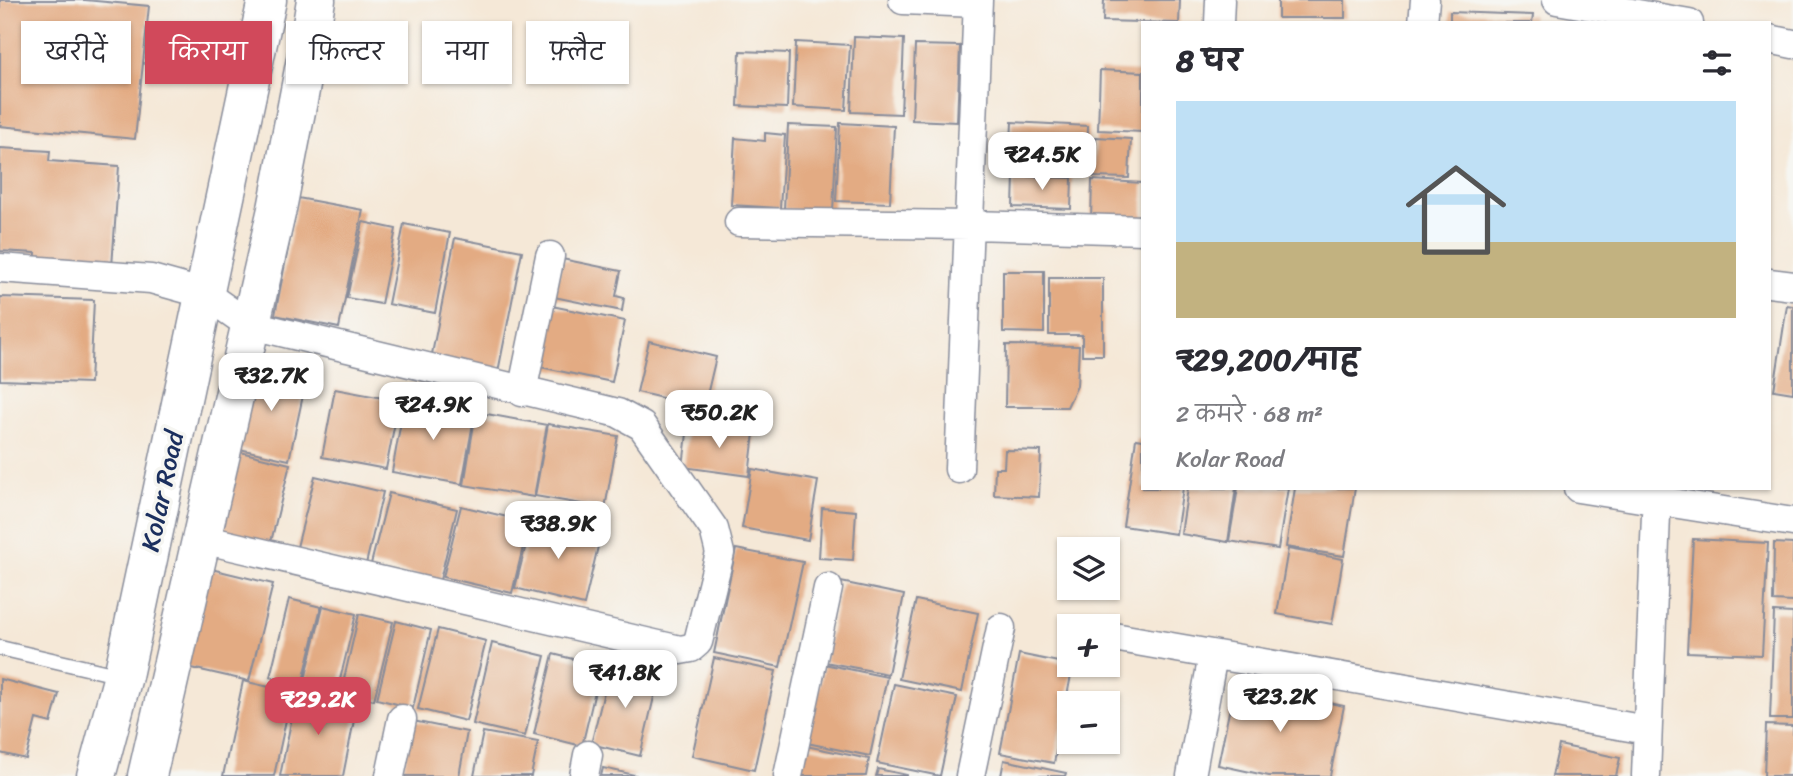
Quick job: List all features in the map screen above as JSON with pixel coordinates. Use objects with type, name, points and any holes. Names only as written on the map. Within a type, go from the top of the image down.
[{"type":"main road","name":"Kolar Road","points":[[101,775],[267,0]]},
{"type":"main road","name":"Kolar Road","points":[[147,776],[276,209],[316,0]]},
{"type":"street","points":[[904,0],[978,2],[959,469]]},
{"type":"street","points":[[1219,21],[1220,0]]},
{"type":"street","points":[[1423,21],[1425,0]]},
{"type":"street","points":[[1557,0],[1682,17]]},
{"type":"street","points":[[1771,39],[1793,44]]},
{"type":"street","points":[[738,222],[1141,230]]},
{"type":"street","points":[[522,391],[550,256]]},
{"type":"street","points":[[0,268],[173,283],[205,294],[248,324],[618,413],[642,426],[714,528],[720,553],[698,642],[691,648],[680,650],[202,539]]},
{"type":"street","points":[[1771,283],[1793,286]]},
{"type":"street","points":[[1601,490],[1657,495],[1793,522]]},
{"type":"street","points":[[1646,776],[1657,495]]},
{"type":"street","points":[[788,776],[828,588]]},
{"type":"street","points":[[971,776],[1001,628]]},
{"type":"street","points":[[1120,638],[1647,730]]},
{"type":"street","points":[[1191,776],[1213,655]]},
{"type":"street","points":[[390,776],[402,719]]},
{"type":"lane","points":[[0,648],[123,676]]},
{"type":"building","points":[[0,0],[85,0],[149,6],[147,21],[145,21],[135,139],[0,126]]},
{"type":"building","points":[[1104,0],[1180,0],[1179,21],[1103,21]]},
{"type":"building","points":[[1278,0],[1345,0],[1345,18],[1278,18]]},
{"type":"building","points":[[1450,12],[1533,15],[1532,21],[1450,21]]},
{"type":"building","points":[[854,37],[904,39],[901,114],[851,112]]},
{"type":"building","points":[[796,42],[850,45],[846,110],[793,107]]},
{"type":"building","points":[[915,45],[960,46],[957,122],[912,120]]},
{"type":"building","points":[[740,51],[789,53],[787,108],[738,106]]},
{"type":"building","points":[[1100,70],[1141,72],[1141,132],[1098,130]]},
{"type":"building","points":[[1012,122],[1088,126],[1087,168],[1010,164]]},
{"type":"building","points":[[840,123],[894,126],[890,203],[836,201]]},
{"type":"building","points":[[788,125],[837,127],[833,212],[784,209]]},
{"type":"building","points":[[765,133],[785,135],[780,208],[731,205],[735,138],[765,141]]},
{"type":"building","points":[[1096,137],[1131,139],[1129,178],[1094,177]]},
{"type":"building","points":[[0,148],[50,151],[49,161],[119,166],[112,267],[35,262],[36,253],[0,251]]},
{"type":"building","points":[[1014,176],[1072,178],[1071,209],[1013,207]]},
{"type":"building","points":[[1092,180],[1141,183],[1141,223],[1091,221]]},
{"type":"building","points":[[298,198],[363,210],[339,328],[275,315]]},
{"type":"building","points":[[363,222],[396,229],[381,304],[347,298]]},
{"type":"building","points":[[404,224],[450,233],[435,313],[388,304]]},
{"type":"building","points":[[455,238],[522,251],[498,372],[431,359]]},
{"type":"building","points":[[562,259],[621,271],[616,296],[624,298],[622,311],[554,297]]},
{"type":"building","points":[[1003,271],[1044,271],[1044,333],[1003,332]]},
{"type":"building","points":[[1049,278],[1103,278],[1103,355],[1082,355],[1082,335],[1049,335]]},
{"type":"building","points":[[0,297],[94,300],[90,383],[0,380]]},
{"type":"building","points":[[547,305],[625,321],[612,382],[535,366]]},
{"type":"building","points":[[1787,305],[1793,306],[1793,393],[1774,390]]},
{"type":"building","points":[[649,341],[716,357],[704,408],[637,392]]},
{"type":"building","points":[[1006,345],[1079,346],[1077,386],[1067,407],[1005,407]]},
{"type":"building","points":[[253,366],[307,377],[289,460],[235,448]]},
{"type":"building","points":[[335,389],[399,401],[386,469],[322,457]]},
{"type":"building","points":[[405,399],[475,412],[462,484],[392,472]]},
{"type":"building","points":[[476,412],[547,425],[534,497],[464,485]]},
{"type":"building","points":[[548,424],[618,436],[605,508],[535,496]]},
{"type":"building","points":[[688,425],[754,433],[749,476],[683,467]]},
{"type":"building","points":[[1136,439],[1141,440],[1141,490],[1183,490],[1176,534],[1123,526]]},
{"type":"building","points":[[1005,450],[1041,451],[1039,497],[994,495],[995,468],[1004,468]]},
{"type":"building","points":[[236,451],[290,464],[270,546],[216,533]]},
{"type":"building","points":[[752,469],[818,481],[808,540],[742,528]]},
{"type":"building","points":[[315,476],[383,492],[366,564],[297,547]]},
{"type":"building","points":[[1188,490],[1236,490],[1228,542],[1181,534]]},
{"type":"building","points":[[1238,490],[1288,490],[1278,549],[1229,541]]},
{"type":"building","points":[[1295,490],[1355,490],[1344,556],[1286,547]]},
{"type":"building","points":[[389,493],[457,509],[440,580],[371,564]]},
{"type":"building","points":[[461,506],[529,522],[512,593],[443,577]]},
{"type":"building","points":[[822,508],[856,511],[853,560],[819,558]]},
{"type":"building","points":[[533,517],[601,534],[584,605],[515,588]]},
{"type":"building","points":[[1693,539],[1768,543],[1762,655],[1687,652]]},
{"type":"building","points":[[1774,543],[1793,544],[1793,602],[1773,601]]},
{"type":"building","points":[[736,549],[803,562],[780,667],[714,653]]},
{"type":"building","points":[[1288,549],[1343,559],[1332,624],[1277,614]]},
{"type":"building","points":[[207,568],[273,584],[249,681],[183,666]]},
{"type":"building","points":[[841,582],[904,595],[888,674],[825,662]]},
{"type":"building","points":[[289,599],[321,607],[302,685],[270,677]]},
{"type":"building","points":[[916,600],[978,613],[962,692],[899,679]]},
{"type":"building","points":[[323,606],[356,614],[337,692],[304,684]]},
{"type":"building","points":[[1774,612],[1793,613],[1793,719],[1770,719]]},
{"type":"building","points":[[359,614],[393,622],[374,700],[341,692]]},
{"type":"building","points":[[396,621],[431,630],[413,708],[377,699]]},
{"type":"building","points":[[438,629],[486,641],[466,721],[418,709]]},
{"type":"building","points":[[492,643],[545,656],[525,736],[473,724]]},
{"type":"building","points":[[553,654],[601,666],[582,746],[534,734]]},
{"type":"building","points":[[1019,654],[1057,662],[1057,677],[1071,677],[1068,691],[1057,691],[1057,748],[1054,763],[1000,753]]},
{"type":"building","points":[[714,658],[776,671],[754,770],[692,756]]},
{"type":"building","points":[[611,664],[659,676],[640,756],[591,744]]},
{"type":"building","points":[[824,664],[887,677],[870,756],[807,743]]},
{"type":"building","points":[[0,679],[59,694],[51,723],[36,719],[26,759],[0,753]]},
{"type":"building","points":[[243,681],[292,692],[274,776],[223,776]]},
{"type":"building","points":[[1235,683],[1344,706],[1330,776],[1269,776],[1218,765]]},
{"type":"building","points":[[894,684],[957,697],[940,776],[877,763]]},
{"type":"building","points":[[297,693],[357,705],[343,776],[280,776]]},
{"type":"building","points":[[413,721],[467,732],[459,776],[402,776]]},
{"type":"building","points":[[1766,725],[1793,726],[1793,776],[1764,776]]},
{"type":"building","points":[[483,732],[538,742],[531,776],[474,776]]},
{"type":"building","points":[[1559,745],[1620,758],[1616,776],[1552,776]]},
{"type":"building","points":[[806,746],[869,759],[866,776],[800,776]]},
{"type":"building","points":[[1004,760],[1066,773],[1065,776],[1001,776]]},
{"type":"building","points":[[603,768],[635,775],[601,776]]},
{"type":"building","points":[[878,769],[907,775],[907,776],[876,776]]}]
